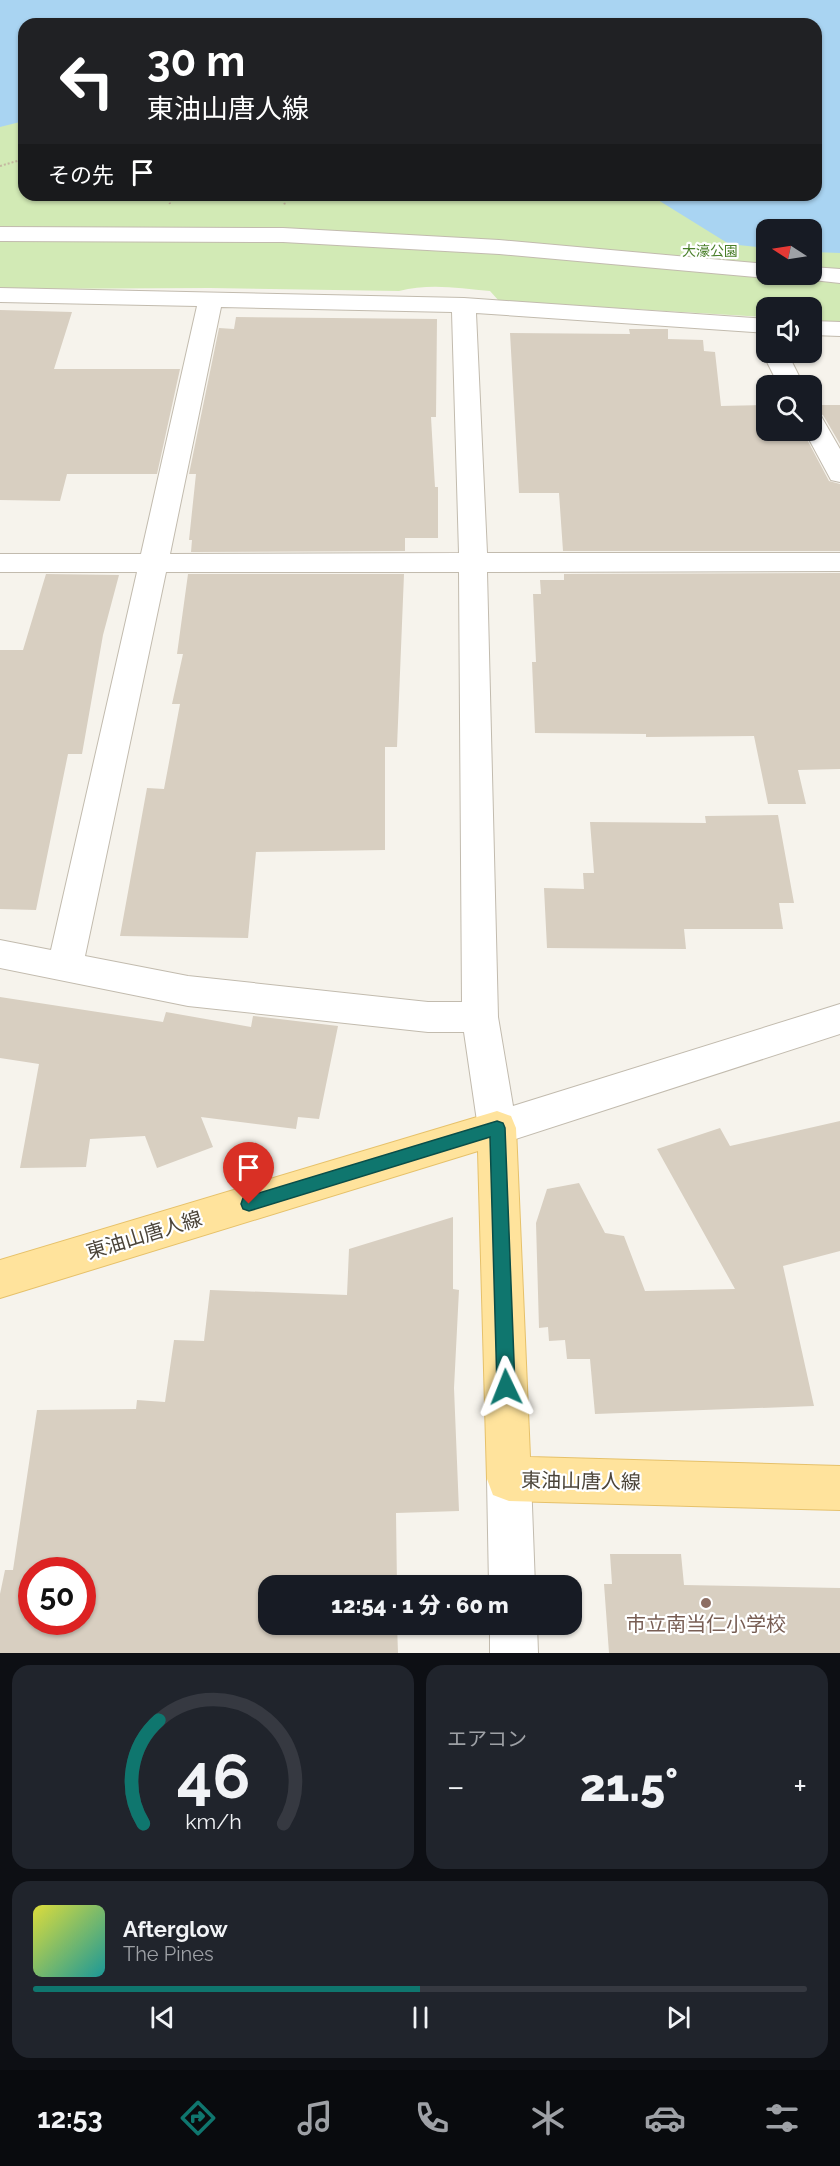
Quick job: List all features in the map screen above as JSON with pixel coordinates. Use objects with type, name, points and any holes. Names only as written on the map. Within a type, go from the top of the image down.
[{"type":"main road","name":"東油山唐人線","points":[[0,1279],[497,1128],[509,1479],[840,1488]]},
{"type":"street","points":[[0,234],[283,235],[499,247],[756,270]]},
{"type":"street","points":[[822,275],[840,276]]},
{"type":"street","points":[[0,294],[464,305],[756,329]]},
{"type":"street","points":[[65,969],[211,299]]},
{"type":"street","points":[[464,305],[473,563],[480,1017],[497,1128],[840,1019]]},
{"type":"street","points":[[822,328],[840,329]]},
{"type":"street","points":[[822,440],[840,474]]},
{"type":"street","points":[[0,563],[840,562]]},
{"type":"street","points":[[0,954],[65,969],[188,991],[428,1017],[480,1017]]},
{"type":"street","points":[[509,1479],[512,1575]]},
{"type":"street","points":[[513,1635],[514,1653]]},
{"type":"path","points":[[0,166],[18,161]]},
{"type":"green space","name":"大濠公園","points":[[0,0],[840,0],[840,322],[822,321],[822,297],[756,297],[756,316],[499,301],[490,291],[444,287],[422,287],[399,291],[210,288],[0,289]]},
{"type":"water","points":[[0,0],[840,0],[840,253],[822,252],[822,219],[756,219],[756,247],[729,244],[660,201],[822,201],[822,18],[18,18],[18,122],[0,127]]},
{"type":"building","points":[[0,310],[72,312],[54,369],[180,369],[157,474],[67,474],[60,501],[0,500]]},
{"type":"building","points":[[236,317],[437,319],[436,417],[431,417],[435,487],[438,487],[438,538],[405,538],[405,551],[191,552],[192,540],[189,540],[196,474],[189,474],[219,328],[234,329]]},
{"type":"building","points":[[629,329],[668,329],[668,339],[703,340],[704,351],[715,352],[721,406],[756,405],[756,441],[808,441],[829,481],[840,484],[840,551],[563,551],[559,493],[519,493],[510,333],[630,334]]},
{"type":"building","points":[[822,405],[840,405],[840,444],[823,415]]},
{"type":"building","points":[[840,573],[840,769],[798,770],[806,804],[768,804],[754,736],[646,737],[646,734],[535,733],[532,662],[536,662],[533,594],[541,594],[540,580],[564,580],[564,574]]},
{"type":"building","points":[[46,574],[119,575],[103,635],[82,754],[68,754],[36,910],[0,909],[0,650],[23,650]]},
{"type":"building","points":[[188,574],[404,574],[397,747],[385,747],[385,850],[256,852],[248,938],[120,936],[147,788],[164,789],[180,704],[172,704],[183,654],[177,654]]},
{"type":"building","points":[[778,815],[794,903],[779,903],[783,929],[684,929],[686,949],[547,948],[544,888],[584,889],[583,873],[594,873],[590,822],[706,823],[705,816]]},
{"type":"building","points":[[0,997],[163,1022],[166,1012],[251,1027],[253,1016],[338,1026],[319,1119],[298,1117],[296,1129],[201,1117],[213,1147],[157,1168],[145,1136],[90,1139],[86,1167],[20,1168],[39,1064],[0,1058]]},
{"type":"building","points":[[840,1121],[840,1251],[783,1266],[814,1406],[595,1414],[590,1359],[567,1359],[565,1340],[549,1341],[548,1327],[539,1328],[536,1223],[547,1189],[579,1183],[605,1233],[624,1236],[645,1291],[735,1289],[657,1149],[720,1128],[730,1146]]},
{"type":"building","points":[[453,1217],[453,1289],[459,1290],[454,1388],[459,1511],[396,1513],[397,1575],[258,1575],[258,1635],[397,1635],[398,1653],[0,1653],[0,1594],[5,1570],[13,1570],[37,1410],[136,1409],[137,1400],[165,1402],[174,1340],[204,1341],[210,1290],[347,1295],[349,1249]]},
{"type":"building","name":"市立南当仁小学校","points":[[610,1554],[681,1554],[684,1585],[840,1588],[840,1653],[609,1653],[604,1584],[612,1584]]},
{"type":"place","name":"市立南当仁小学校","points":[[706,1603]]},
{"type":"route","points":[[249,1204],[497,1128],[506,1387]]}]
